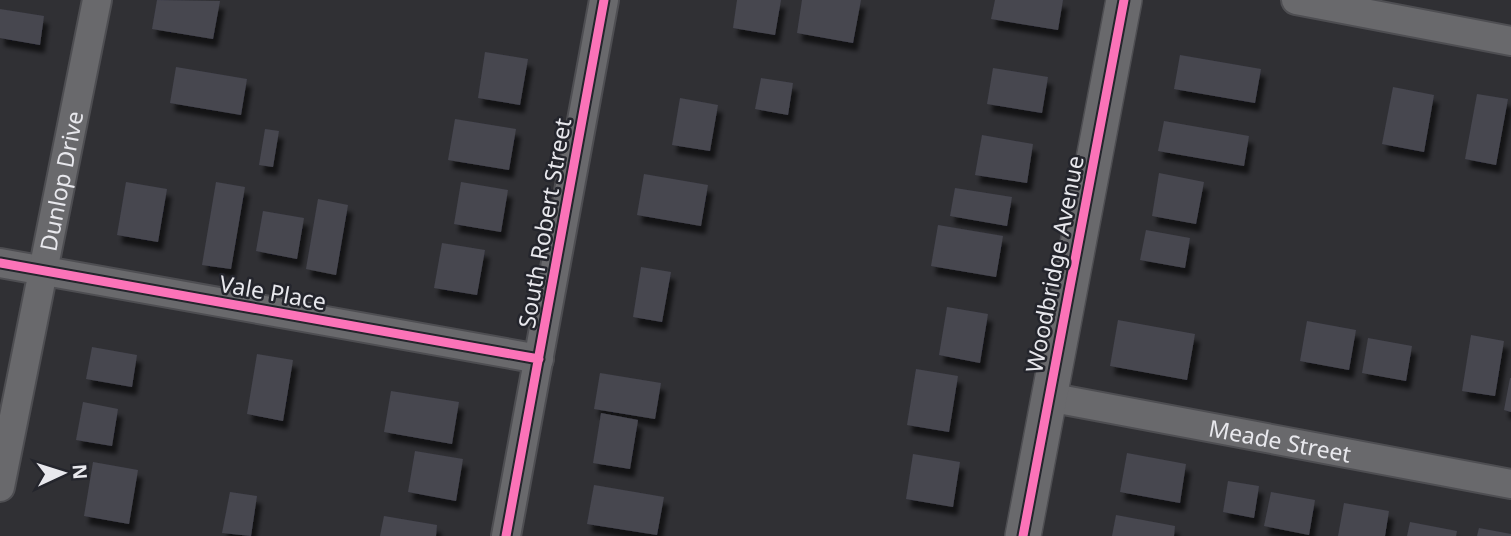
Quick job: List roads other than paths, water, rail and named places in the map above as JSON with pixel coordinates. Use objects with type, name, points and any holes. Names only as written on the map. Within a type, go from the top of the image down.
[{"type":"street","name":"Dunlop Drive","points":[[0,486],[97,0]]},
{"type":"street","name":"South Robert Street","points":[[506,536],[604,0]]},
{"type":"street","name":"Woodbridge Avenue","points":[[1023,536],[1124,0]]},
{"type":"street","points":[[1296,0],[1511,41]]},
{"type":"street","name":"Vale Place","points":[[0,263],[539,359]]},
{"type":"street","name":"Meade Street","points":[[1048,397],[1511,484]]}]
